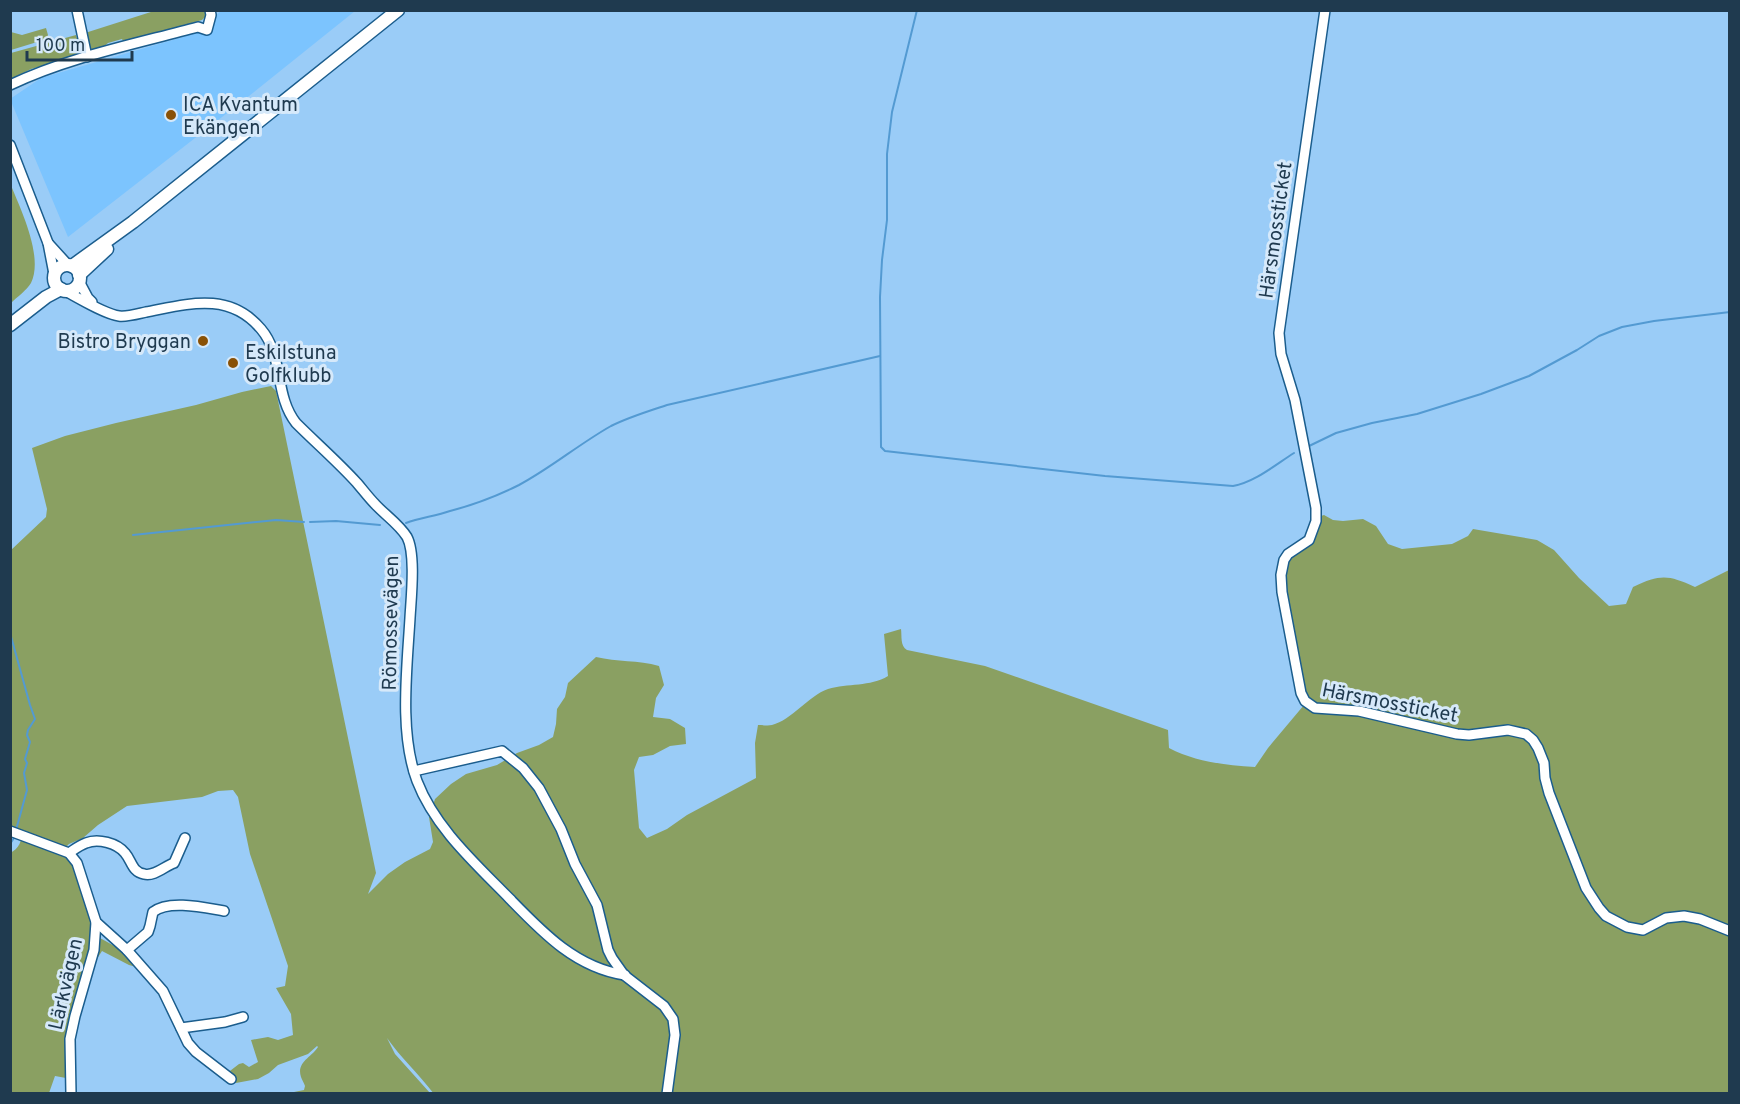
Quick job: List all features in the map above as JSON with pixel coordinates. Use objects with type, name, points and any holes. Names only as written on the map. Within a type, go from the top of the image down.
[{"type":"main road","points":[[10,325],[53,292],[72,290],[74,272],[398,10]]},
{"type":"main road","points":[[10,315],[54,276],[61,266],[74,272]]},
{"type":"main road","points":[[54,276],[55,284],[63,290]]},
{"type":"street","points":[[77,10],[87,57]]},
{"type":"street","points":[[10,85],[31,75],[87,57],[198,27],[207,30],[210,10]]},
{"type":"street","name":"Härsmossticket","points":[[1326,10],[1279,333],[1281,354],[1295,400],[1316,508],[1316,521],[1309,540],[1288,554],[1281,574],[1282,592],[1301,693],[1305,701],[1315,708],[1359,711],[1456,734],[1469,735],[1508,729],[1526,734],[1533,740],[1541,754],[1549,793],[1586,888],[1606,916],[1627,927],[1643,930],[1666,918],[1684,916],[1700,919],[1730,932]]},
{"type":"street","points":[[10,145],[48,243],[54,276]]},
{"type":"street","points":[[48,243],[74,272],[88,298],[96,306]]},
{"type":"street","name":"Römossevägen","points":[[63,290],[107,313],[121,316],[188,304],[217,304],[237,310],[254,321],[272,346],[284,402],[296,423],[356,482],[407,538],[411,569],[407,734],[414,771],[424,796],[450,835],[551,940],[586,963],[612,973],[625,975]]},
{"type":"street","points":[[414,771],[502,751],[524,768],[539,788],[561,829],[575,864],[597,905],[612,958],[625,975],[664,1006],[673,1019],[675,1035],[667,1094]]},
{"type":"street","points":[[10,831],[69,853],[87,842],[107,842],[122,850],[134,870],[144,875],[153,874],[174,863],[185,838]]},
{"type":"street","name":"Lärkvägen","points":[[69,853],[77,863],[96,922],[94,950],[70,1039],[70,1094]]},
{"type":"street","points":[[127,950],[148,932],[153,912],[162,906],[224,911]]},
{"type":"street","points":[[96,922],[127,950],[164,991],[188,1043],[231,1079]]},
{"type":"street","points":[[181,1028],[243,1017]]},
{"type":"shaded area","points":[[221,11],[355,11],[68,237],[10,99],[41,78],[190,35]]},
{"type":"green space","points":[[154,11],[206,11],[206,16],[202,20],[142,37],[108,43],[101,49],[92,50],[87,44],[85,33]]},
{"type":"green space","points":[[46,28],[47,39],[11,50],[11,32],[22,35]]},
{"type":"green space","points":[[76,35],[80,50],[76,56],[31,69],[11,79],[11,53]]},
{"type":"green space","points":[[10,183],[29,232],[35,260],[31,283],[11,303]]},
{"type":"green space","points":[[271,386],[276,391],[376,873],[368,894],[388,874],[430,849],[433,842],[429,817],[435,799],[451,784],[466,774],[497,765],[553,737],[557,709],[565,697],[568,683],[596,657],[659,666],[664,685],[656,698],[653,717],[670,719],[685,728],[686,744],[670,746],[653,755],[639,757],[634,770],[639,828],[647,838],[756,778],[755,743],[758,725],[779,722],[828,689],[874,682],[888,676],[884,634],[901,629],[902,643],[907,650],[985,666],[1168,730],[1169,748],[1190,757],[1211,762],[1255,767],[1304,705],[1357,714],[1461,738],[1515,732],[1532,743],[1588,900],[1627,930],[1686,918],[1729,935],[1729,1093],[434,1094],[387,1038],[395,1054],[430,1093],[289,1093],[304,1090],[301,1067],[317,1046],[308,1054],[278,1065],[258,1079],[236,1083],[226,1074],[239,1064],[243,1063],[249,1067],[258,1062],[251,1040],[268,1037],[278,1040],[293,1035],[291,1014],[276,988],[285,986],[288,966],[250,854],[238,797],[233,790],[218,791],[202,797],[127,806],[83,838],[66,847],[67,857],[75,866],[94,932],[100,938],[127,953],[140,968],[102,951],[93,965],[76,1012],[66,1078],[55,1076],[49,1093],[11,1094],[10,853],[19,844],[23,831],[10,826],[10,551],[46,517],[47,509],[32,448],[65,436]]},
{"type":"green space","points":[[1324,515],[1333,520],[1363,519],[1376,526],[1388,544],[1402,549],[1452,544],[1468,536],[1473,529],[1537,540],[1554,550],[1609,606],[1626,604],[1633,587],[1651,580],[1671,578],[1695,587],[1729,570],[1729,930],[1686,915],[1635,928],[1597,906],[1527,733],[1472,733],[1357,707],[1311,703],[1305,698],[1283,592],[1286,559],[1308,543],[1318,517]]},
{"type":"waterway","points":[[917,10],[892,112],[887,154],[887,220],[880,297],[881,447],[885,451],[1105,476],[1233,486],[1257,477],[1294,453]]},
{"type":"waterway","points":[[1307,447],[1336,433],[1417,414],[1529,376],[1599,336],[1622,327],[1730,312]]},
{"type":"waterway","points":[[406,523],[467,506],[511,489],[611,426],[639,414],[667,405],[880,356]]},
{"type":"waterway","points":[[133,535],[276,520],[304,522]]},
{"type":"waterway","points":[[310,522],[336,521],[380,525]]},
{"type":"waterway","points":[[10,633],[35,719],[27,735],[30,742],[24,773],[27,790],[16,830]]},
{"type":"waterway","points":[[10,844],[14,838]]},
{"type":"place","name":"ICA Kvantum Ekängen","points":[[171,115]]},
{"type":"place","name":"Bistro Bryggan","points":[[203,341]]},
{"type":"place","name":"Eskilstuna Golfklubb","points":[[233,363]]}]
